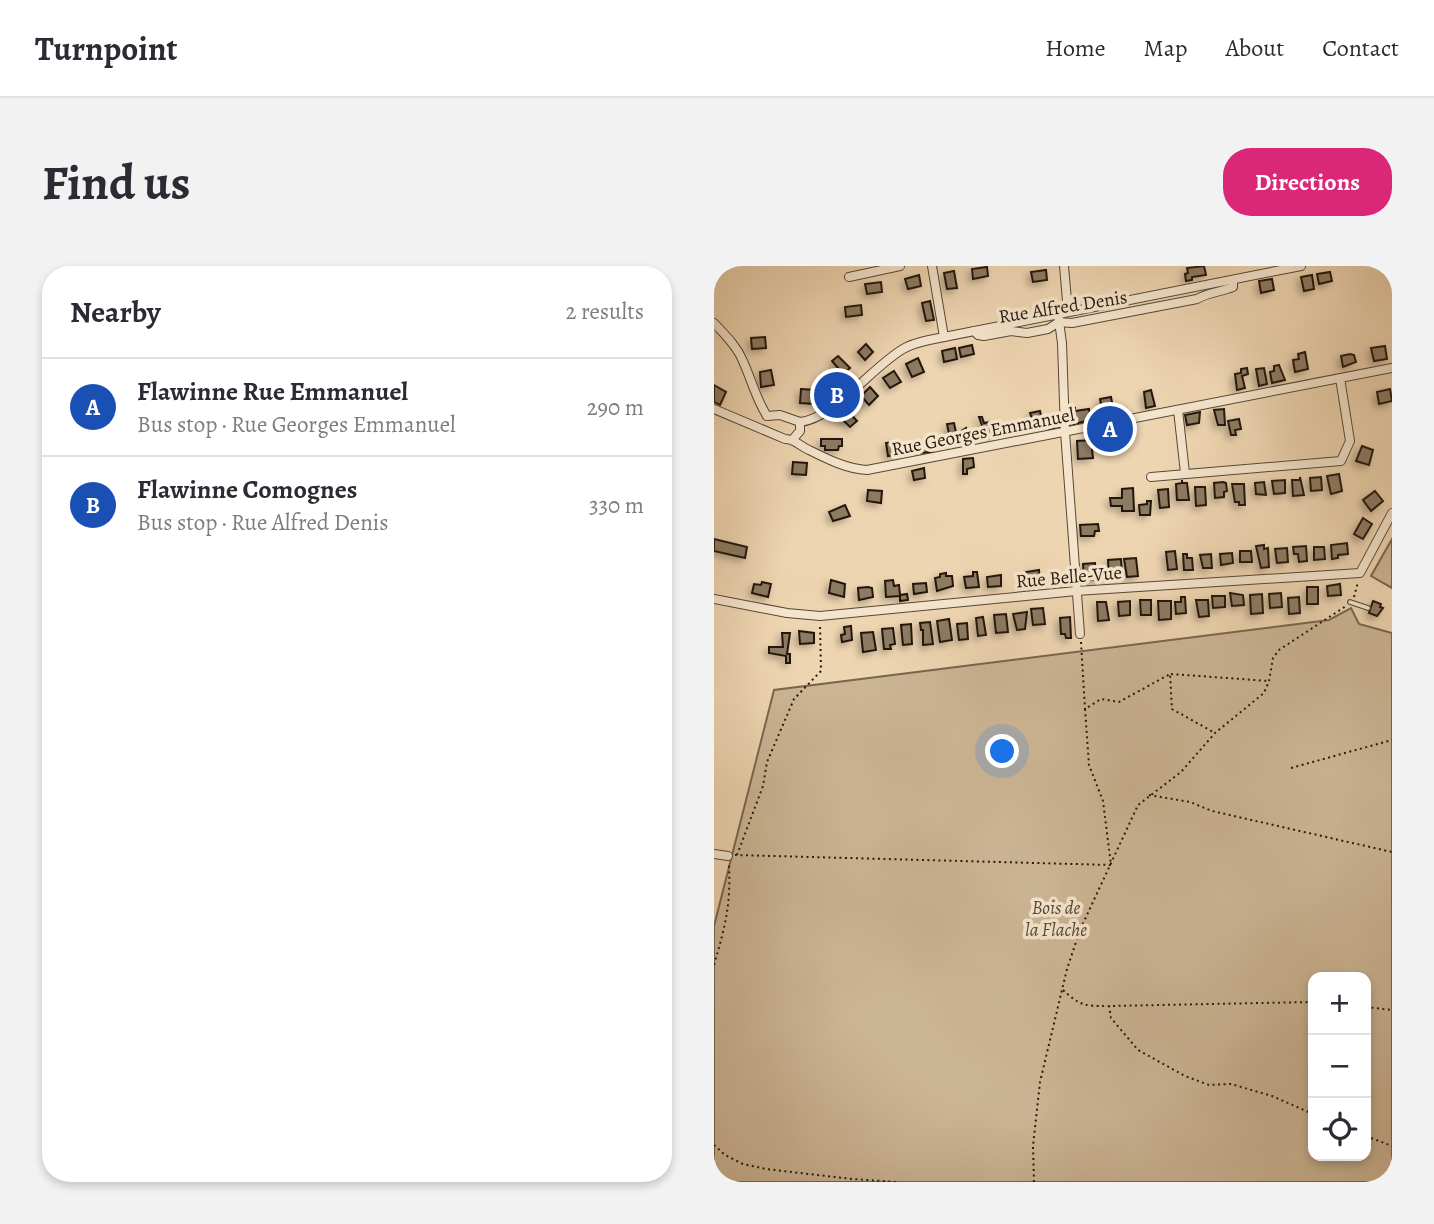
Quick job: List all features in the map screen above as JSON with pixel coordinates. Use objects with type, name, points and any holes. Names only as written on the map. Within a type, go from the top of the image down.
[{"type":"street","points":[[849,277],[900,266]]},
{"type":"street","points":[[932,266],[944,337]]},
{"type":"street","points":[[1064,266],[1068,312]]},
{"type":"street","name":"Rue Alfred Denis","points":[[800,422],[811,421],[826,412],[888,358],[906,347],[974,331],[984,336],[1011,331],[1027,333],[1051,328],[1058,318],[1068,312],[1301,266]]},
{"type":"street","name":"Rue Alfred Denis","points":[[1058,318],[1072,323],[1197,299],[1206,293],[1233,287],[1233,279]]},
{"type":"street","points":[[1058,318],[1062,343],[1065,432],[1080,634]]},
{"type":"street","points":[[714,323],[730,339],[742,358],[766,416]]},
{"type":"street","name":"Rue Georges Emmanuel","points":[[714,409],[785,439],[793,439],[816,453],[853,469],[867,470],[1392,368]]},
{"type":"street","points":[[1151,477],[1341,461],[1350,441],[1340,378]]},
{"type":"street","points":[[1178,410],[1185,473]]},
{"type":"street","points":[[766,416],[779,415],[800,422],[800,431],[793,439]]},
{"type":"street","points":[[763,428],[766,416]]},
{"type":"street","points":[[1360,573],[1392,513]]},
{"type":"street","name":"Rue Belle-Vue","points":[[714,599],[787,613],[820,615],[1076,591],[1360,573]]},
{"type":"street","points":[[714,854],[733,856]]},
{"type":"lane","points":[[1350,602],[1368,608]]},
{"type":"path","points":[[1034,1182],[1033,1146],[1040,1082],[1062,989],[1080,930],[1138,805],[1181,772],[1215,733],[1264,693],[1273,658],[1279,650],[1350,602],[1360,573]]},
{"type":"path","points":[[714,965],[729,910],[733,856],[759,797],[767,762],[794,699],[821,671],[820,615]]},
{"type":"path","points":[[1080,634],[1088,765],[1103,801],[1111,865]]},
{"type":"path","points":[[1085,709],[1101,699],[1119,702],[1170,674],[1269,681]]},
{"type":"path","points":[[1170,674],[1172,709],[1215,733]]},
{"type":"path","points":[[1292,768],[1392,740]]},
{"type":"path","points":[[1149,795],[1190,802],[1212,811],[1392,852]]},
{"type":"path","points":[[733,856],[1111,865]]},
{"type":"path","points":[[1062,989],[1074,1001],[1084,1006],[1308,1002]]},
{"type":"path","points":[[1109,1006],[1111,1018],[1138,1050],[1185,1076],[1209,1085],[1231,1084],[1272,1096],[1308,1112]]},
{"type":"path","points":[[1371,1008],[1392,1010]]},
{"type":"path","points":[[1371,1138],[1392,1146]]},
{"type":"path","points":[[714,1144],[725,1155],[743,1164],[766,1169],[852,1180],[896,1182]]},
{"type":"green space","points":[[1392,539],[1392,588],[1371,576]]},
{"type":"green space","name":"Bois de la Flache","points":[[1351,608],[1359,624],[1392,633],[1392,1182],[714,1182],[714,926],[774,690],[1329,620]]},
{"type":"building","points":[[1204,266],[1206,275],[1192,277],[1192,280],[1186,281],[1187,268]]},
{"type":"building","points":[[987,267],[988,276],[973,279],[972,269]]},
{"type":"building","points":[[1046,270],[1047,280],[1033,282],[1031,272]]},
{"type":"building","points":[[954,271],[957,288],[947,289],[944,273]]},
{"type":"building","points":[[1330,272],[1332,281],[1319,284],[1317,274]]},
{"type":"building","points":[[919,275],[921,286],[908,289],[905,279]]},
{"type":"building","points":[[1312,275],[1314,289],[1304,291],[1301,277]]},
{"type":"building","points":[[1272,279],[1274,290],[1261,293],[1259,281]]},
{"type":"building","points":[[881,282],[882,292],[867,294],[865,284]]},
{"type":"building","points":[[930,301],[934,320],[926,321],[922,303]]},
{"type":"building","points":[[861,305],[862,315],[846,317],[845,307]]},
{"type":"building","points":[[765,337],[766,348],[752,349],[751,338]]},
{"type":"building","points":[[866,344],[873,352],[865,360],[858,352]]},
{"type":"building","points":[[972,345],[974,354],[961,357],[959,348]]},
{"type":"building","points":[[1385,346],[1387,359],[1374,361],[1371,348]]},
{"type":"building","points":[[955,348],[957,359],[944,362],[942,351]]},
{"type":"building","points":[[1305,352],[1308,369],[1295,372],[1293,360],[1299,359],[1298,354]]},
{"type":"building","points":[[1354,355],[1356,362],[1343,367],[1341,356]]},
{"type":"building","points":[[838,356],[850,368],[843,374],[832,361]]},
{"type":"building","points":[[918,358],[924,372],[912,377],[906,364]]},
{"type":"building","points":[[1279,365],[1285,380],[1272,383],[1270,372],[1274,371],[1274,366]]},
{"type":"building","points":[[1247,368],[1248,374],[1242,376],[1245,388],[1237,390],[1235,374]]},
{"type":"building","points":[[1264,368],[1267,384],[1259,386],[1256,369]]},
{"type":"building","points":[[771,370],[774,385],[761,387],[760,372]]},
{"type":"building","points":[[894,371],[901,382],[890,388],[883,378]]},
{"type":"building","points":[[714,385],[726,392],[720,405],[714,402]]},
{"type":"building","points":[[870,387],[878,396],[869,405],[861,396]]},
{"type":"building","points":[[801,389],[816,390],[814,404],[800,403]]},
{"type":"building","points":[[1390,389],[1392,401],[1379,404],[1377,392]]},
{"type":"building","points":[[1151,390],[1155,406],[1146,408],[1144,392]]},
{"type":"building","points":[[1111,397],[1114,413],[1103,415],[1100,399]]},
{"type":"building","points":[[1075,408],[1075,411],[1089,409],[1091,420],[1070,425],[1067,409]]},
{"type":"building","points":[[846,409],[857,421],[850,427],[838,415]]},
{"type":"building","points":[[1224,409],[1225,425],[1218,425],[1214,410]]},
{"type":"building","points":[[1040,411],[1043,425],[1035,427],[1030,413]]},
{"type":"building","points":[[1200,412],[1199,423],[1187,425],[1185,415]]},
{"type":"building","points":[[1056,414],[1059,427],[1049,429],[1046,416]]},
{"type":"building","points":[[979,417],[982,417],[984,423],[990,422],[993,435],[986,437]]},
{"type":"building","points":[[1239,419],[1241,429],[1235,430],[1236,435],[1231,435],[1228,421]]},
{"type":"building","points":[[954,423],[958,442],[951,444],[947,424]]},
{"type":"building","points":[[966,428],[966,431],[971,431],[972,440],[960,442],[958,433]]},
{"type":"building","points":[[821,439],[842,439],[842,446],[839,446],[838,450],[825,450],[825,446],[821,446]]},
{"type":"building","points":[[932,440],[933,452],[918,453],[918,442]]},
{"type":"building","points":[[1091,440],[1093,458],[1078,459],[1077,441]]},
{"type":"building","points":[[898,442],[901,454],[888,456],[886,443]]},
{"type":"building","points":[[1362,446],[1373,450],[1369,465],[1356,461]]},
{"type":"building","points":[[973,458],[974,467],[967,469],[967,474],[963,474],[963,459]]},
{"type":"building","points":[[793,462],[807,463],[806,475],[792,474]]},
{"type":"building","points":[[924,468],[925,478],[914,480],[912,471]]},
{"type":"building","points":[[1339,474],[1342,491],[1331,494],[1327,476]]},
{"type":"building","points":[[1300,477],[1304,495],[1293,496],[1292,480],[1300,480]]},
{"type":"building","points":[[1321,477],[1322,490],[1311,491],[1310,478]]},
{"type":"building","points":[[1285,480],[1285,493],[1274,494],[1272,481]]},
{"type":"building","points":[[1264,482],[1266,495],[1256,494],[1255,483]]},
{"type":"building","points":[[1187,483],[1189,500],[1177,500],[1176,484]]},
{"type":"building","points":[[1214,483],[1226,483],[1227,491],[1224,492],[1224,497],[1215,498]]},
{"type":"building","points":[[1232,484],[1244,484],[1245,505],[1235,502]]},
{"type":"building","points":[[1195,487],[1205,487],[1206,505],[1196,506]]},
{"type":"building","points":[[1133,488],[1134,511],[1122,511],[1122,506],[1111,506],[1110,498],[1122,498],[1122,489]]},
{"type":"building","points":[[1168,489],[1169,507],[1160,508],[1158,490]]},
{"type":"building","points":[[868,490],[882,491],[881,503],[867,501]]},
{"type":"building","points":[[1375,491],[1383,501],[1371,511],[1363,500]]},
{"type":"building","points":[[1147,501],[1151,501],[1150,515],[1140,515],[1139,505],[1147,504]]},
{"type":"building","points":[[845,505],[850,516],[833,521],[829,512]]},
{"type":"building","points":[[1363,518],[1372,524],[1363,539],[1354,534]]},
{"type":"building","points":[[1098,524],[1099,531],[1095,531],[1094,536],[1081,536],[1080,525]]},
{"type":"building","points":[[714,539],[747,547],[745,558],[714,551]]},
{"type":"building","points":[[1347,543],[1348,554],[1332,559],[1331,545]]},
{"type":"building","points":[[1264,545],[1264,549],[1268,548],[1269,567],[1261,568],[1256,546]]},
{"type":"building","points":[[1306,546],[1307,561],[1299,562],[1293,547]]},
{"type":"building","points":[[1314,547],[1324,547],[1325,559],[1314,560]]},
{"type":"building","points":[[1287,548],[1288,562],[1277,563],[1275,549]]},
{"type":"building","points":[[1175,551],[1177,569],[1168,570],[1166,552]]},
{"type":"building","points":[[1240,551],[1251,551],[1252,562],[1240,562]]},
{"type":"building","points":[[1232,553],[1233,563],[1221,565],[1220,554]]},
{"type":"building","points":[[1183,554],[1192,558],[1193,570],[1184,570]]},
{"type":"building","points":[[1211,554],[1212,568],[1203,568],[1200,555]]},
{"type":"building","points":[[1136,558],[1138,576],[1127,577],[1124,559]]},
{"type":"building","points":[[1121,559],[1122,576],[1109,577],[1108,560]]},
{"type":"building","points":[[1095,563],[1101,579],[1084,580],[1083,564]]},
{"type":"building","points":[[1039,570],[1040,582],[1027,583],[1026,572]]},
{"type":"building","points":[[973,572],[977,572],[979,587],[966,588],[964,577],[973,576]]},
{"type":"building","points":[[946,573],[946,576],[952,576],[953,586],[937,591],[935,578]]},
{"type":"building","points":[[1001,575],[1001,586],[988,587],[987,577]]},
{"type":"building","points":[[831,580],[845,584],[844,597],[829,593]]},
{"type":"building","points":[[893,580],[894,586],[899,585],[900,595],[907,594],[908,600],[900,601],[900,596],[886,597],[885,581]]},
{"type":"building","points":[[762,582],[771,584],[768,597],[752,593],[754,584],[761,585]]},
{"type":"building","points":[[926,583],[927,592],[914,594],[913,584]]},
{"type":"building","points":[[1340,584],[1341,595],[1328,596],[1327,586]]},
{"type":"building","points":[[1307,587],[1318,587],[1318,604],[1307,604]]},
{"type":"building","points":[[858,588],[872,588],[873,597],[859,600]]},
{"type":"building","points":[[1230,593],[1243,595],[1244,605],[1232,606]]},
{"type":"building","points":[[1281,593],[1282,607],[1270,608],[1269,594]]},
{"type":"building","points":[[1262,594],[1263,613],[1251,614],[1250,595]]},
{"type":"building","points":[[1212,596],[1225,596],[1225,607],[1213,608]]},
{"type":"building","points":[[1181,597],[1185,597],[1186,613],[1176,614],[1175,602],[1181,602]]},
{"type":"building","points":[[1299,597],[1300,613],[1289,614],[1288,598]]},
{"type":"building","points":[[1140,600],[1151,600],[1151,615],[1141,615]]},
{"type":"building","points":[[1196,600],[1208,600],[1209,616],[1199,617]]},
{"type":"building","points":[[1130,601],[1130,615],[1119,616],[1118,602]]},
{"type":"building","points":[[1158,601],[1171,601],[1171,619],[1159,620]]},
{"type":"building","points":[[1373,601],[1381,604],[1380,607],[1383,608],[1377,616],[1369,613]]},
{"type":"building","points":[[1097,602],[1106,602],[1109,620],[1098,621]]},
{"type":"building","points":[[1043,608],[1045,624],[1033,625],[1031,609]]},
{"type":"building","points":[[1027,612],[1025,629],[1017,630],[1013,614]]},
{"type":"building","points":[[1006,614],[1008,632],[996,633],[994,615]]},
{"type":"building","points":[[983,617],[986,635],[978,636],[976,618]]},
{"type":"building","points":[[1070,617],[1071,638],[1066,638],[1065,634],[1061,634],[1060,618]]},
{"type":"building","points":[[949,619],[952,640],[940,642],[937,621]]},
{"type":"building","points":[[930,622],[933,644],[923,645],[920,623]]},
{"type":"building","points":[[967,623],[968,639],[959,640],[957,624]]},
{"type":"building","points":[[911,624],[912,644],[903,645],[901,625]]},
{"type":"building","points":[[851,626],[852,640],[842,642],[844,627]]},
{"type":"building","points":[[893,628],[895,644],[890,645],[891,649],[884,649],[882,629]]},
{"type":"building","points":[[799,631],[814,633],[814,643],[800,644]]},
{"type":"building","points":[[873,632],[876,650],[863,652],[861,633]]},
{"type":"building","points":[[782,633],[790,633],[787,654],[790,654],[790,663],[786,663],[786,656],[769,653],[769,647],[783,647]]},
{"type":"place","name":"Flawinne Comognes","points":[[837,395]]},
{"type":"place","name":"Flawinne Rue Emmanuel","points":[[1110,429]]}]
